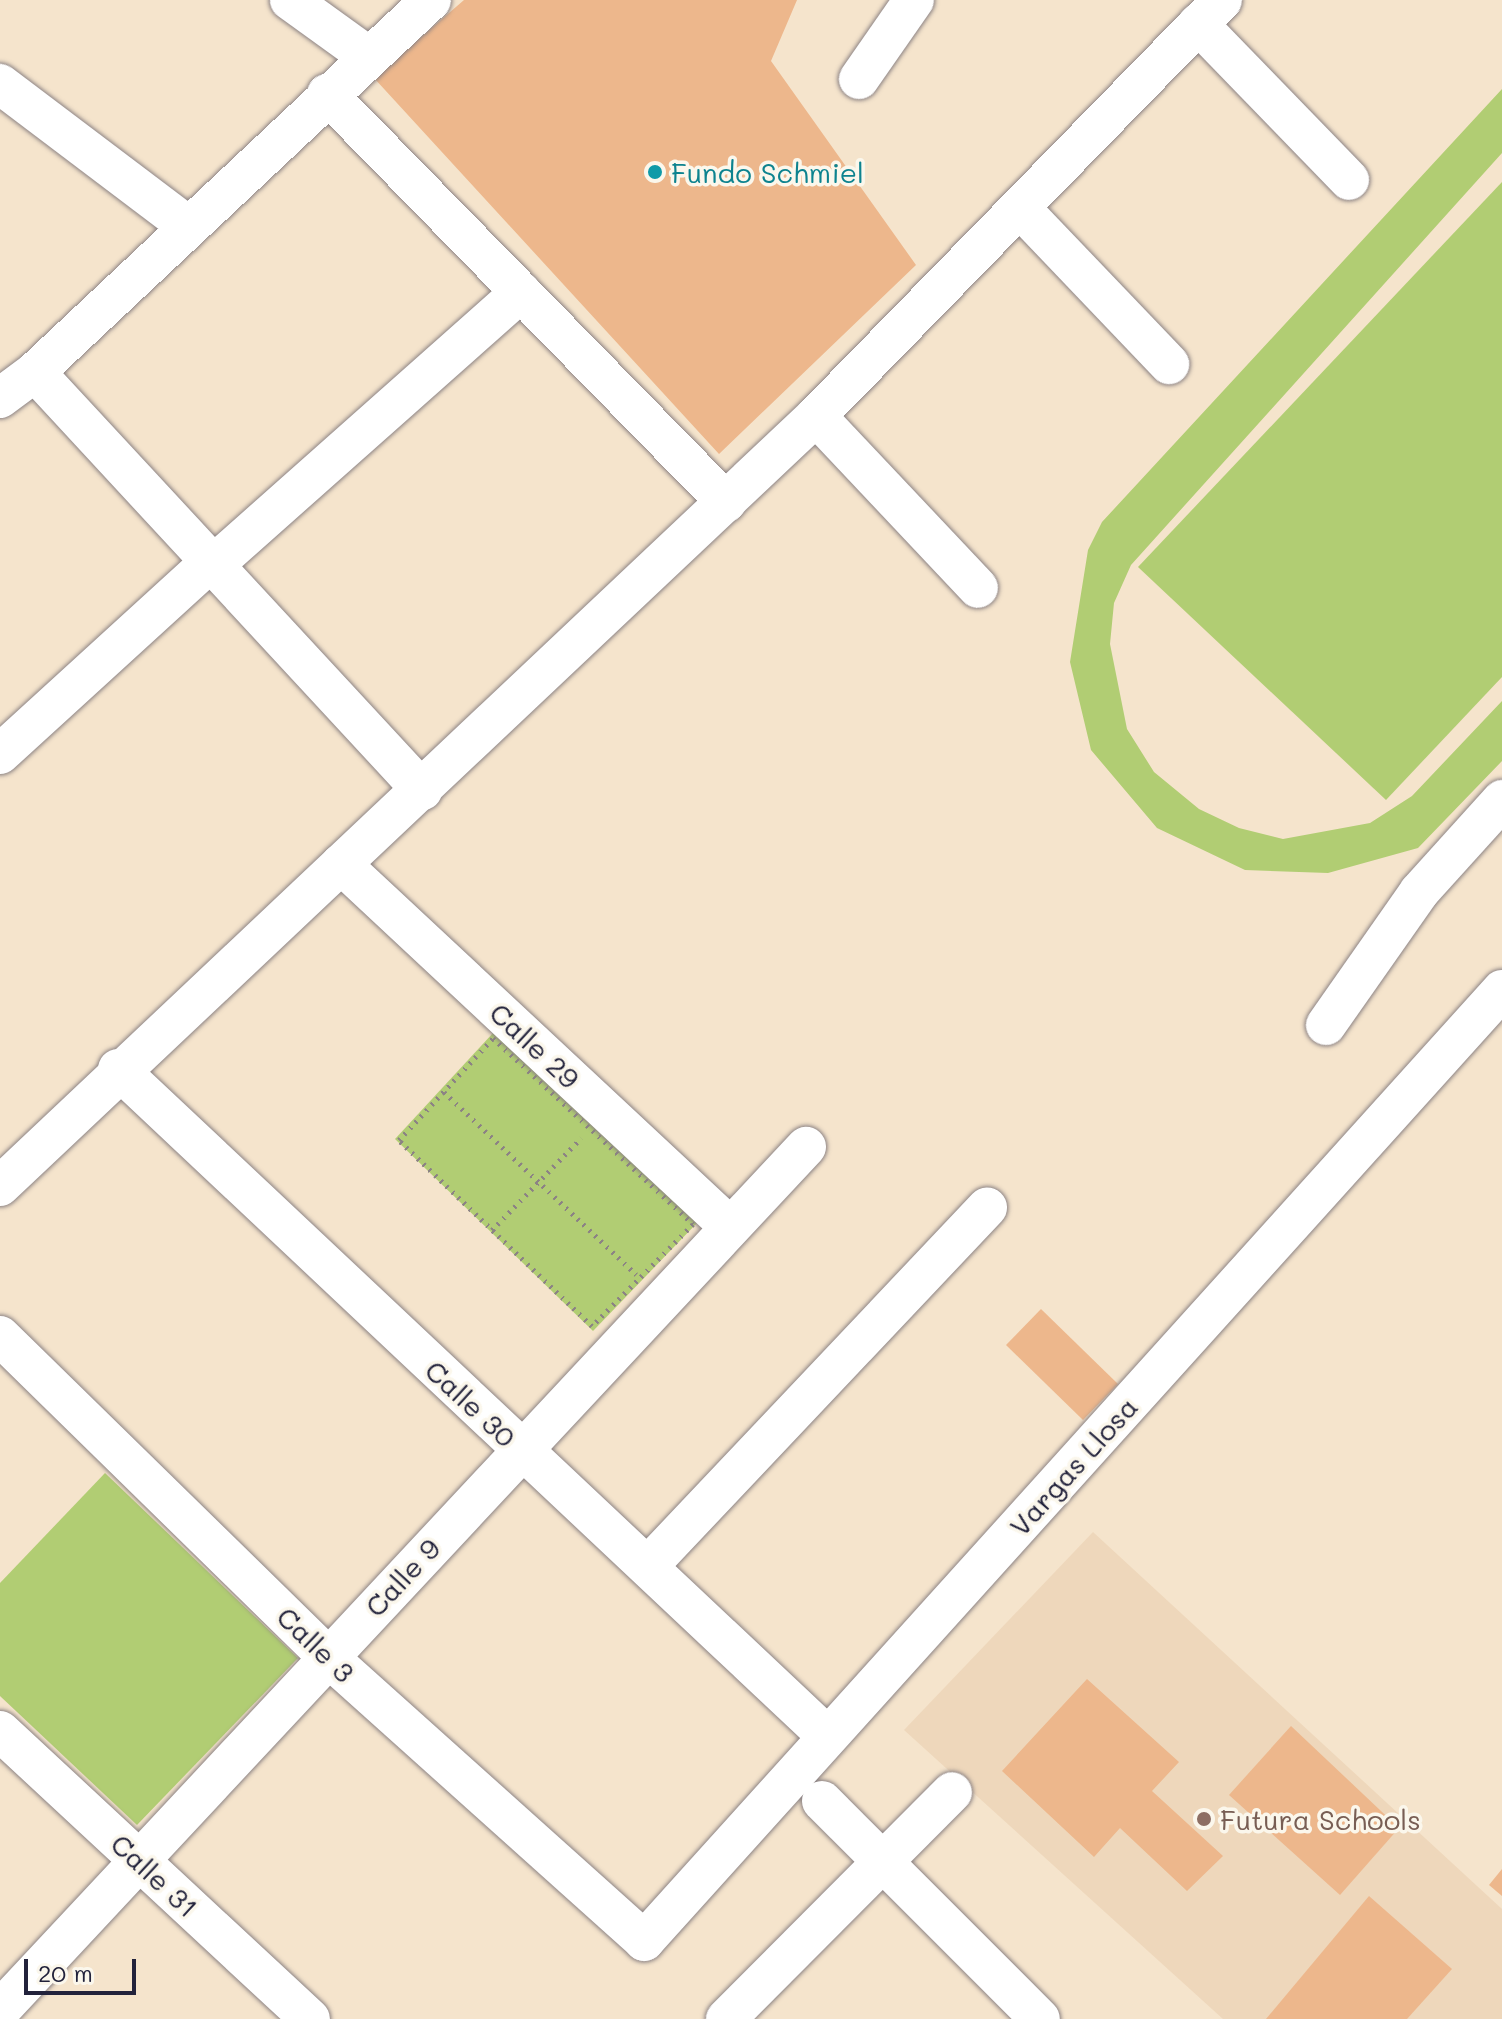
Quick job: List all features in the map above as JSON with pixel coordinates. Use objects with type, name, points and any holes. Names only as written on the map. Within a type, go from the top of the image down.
[{"type":"street","points":[[290,0],[369,57]]},
{"type":"street","points":[[0,398],[35,372],[185,224],[431,0]]},
{"type":"street","points":[[859,79],[914,0]]},
{"type":"street","points":[[3,1178],[422,790],[816,416],[1210,12],[1349,180]]},
{"type":"street","points":[[0,84],[185,224]]},
{"type":"street","points":[[327,94],[726,502]]},
{"type":"street","points":[[1020,208],[1169,364]]},
{"type":"street","points":[[0,754],[521,292]]},
{"type":"street","points":[[35,372],[217,559],[422,790]]},
{"type":"street","points":[[816,416],[978,588]]},
{"type":"street","points":[[1326,1025],[1419,892],[1502,800]]},
{"type":"street","name":"Calle 29","points":[[341,864],[730,1227]]},
{"type":"street","name":"Vargas Llosa","points":[[644,1941],[826,1735],[1502,990]]},
{"type":"street","name":"Calle 30","points":[[118,1069],[521,1449],[649,1565],[826,1735]]},
{"type":"street","name":"Calle 9","points":[[0,2010],[806,1147]]},
{"type":"street","points":[[649,1565],[987,1208]]},
{"type":"street","name":"Calle 3","points":[[0,1336],[328,1657],[644,1941]]},
{"type":"street","name":"Calle 31","points":[[0,1731],[310,2019]]},
{"type":"street","points":[[726,2019],[952,1792]]},
{"type":"street","points":[[822,1801],[1040,2019]]},
{"type":"path","points":[[493,1038],[693,1224],[592,1326],[399,1140],[444,1092],[493,1038]]},
{"type":"path","points":[[444,1092],[640,1278]]},
{"type":"path","points":[[492,1230],[590,1129]]},
{"type":"shaded area","name":"Futura Schools","points":[[1093,1532],[1502,1909],[1502,2019],[1223,2019],[904,1730]]},
{"type":"green space","points":[[1502,89],[1502,153],[1131,565],[1114,603],[1110,644],[1127,729],[1154,772],[1199,809],[1239,828],[1283,839],[1370,823],[1412,796],[1502,701],[1502,761],[1418,848],[1328,873],[1245,870],[1157,828],[1091,750],[1070,662],[1088,550],[1102,522]]},
{"type":"green space","points":[[1502,182],[1502,677],[1386,800],[1138,567]]},
{"type":"green space","points":[[493,1033],[698,1222],[593,1331],[395,1139]]},
{"type":"green space","points":[[105,1473],[298,1658],[137,1825],[0,1696],[0,1583]]},
{"type":"building","name":"Fundo Schmiel","points":[[464,0],[797,0],[771,61],[916,265],[719,454],[374,78]]},
{"type":"building","points":[[1041,1309],[1118,1384],[1083,1420],[1006,1345]]},
{"type":"building","points":[[1087,1679],[1179,1762],[1152,1791],[1223,1856],[1187,1891],[1120,1828],[1094,1857],[1002,1771]]},
{"type":"building","points":[[1291,1726],[1399,1828],[1340,1895],[1229,1795]]},
{"type":"building","points":[[1502,1869],[1502,1896],[1489,1885]]},
{"type":"building","points":[[1369,1896],[1452,1969],[1407,2019],[1266,2019]]},
{"type":"place","name":"Fundo Schmiel","points":[[655,172]]},
{"type":"place","name":"Futura Schools","points":[[1204,1819]]}]
